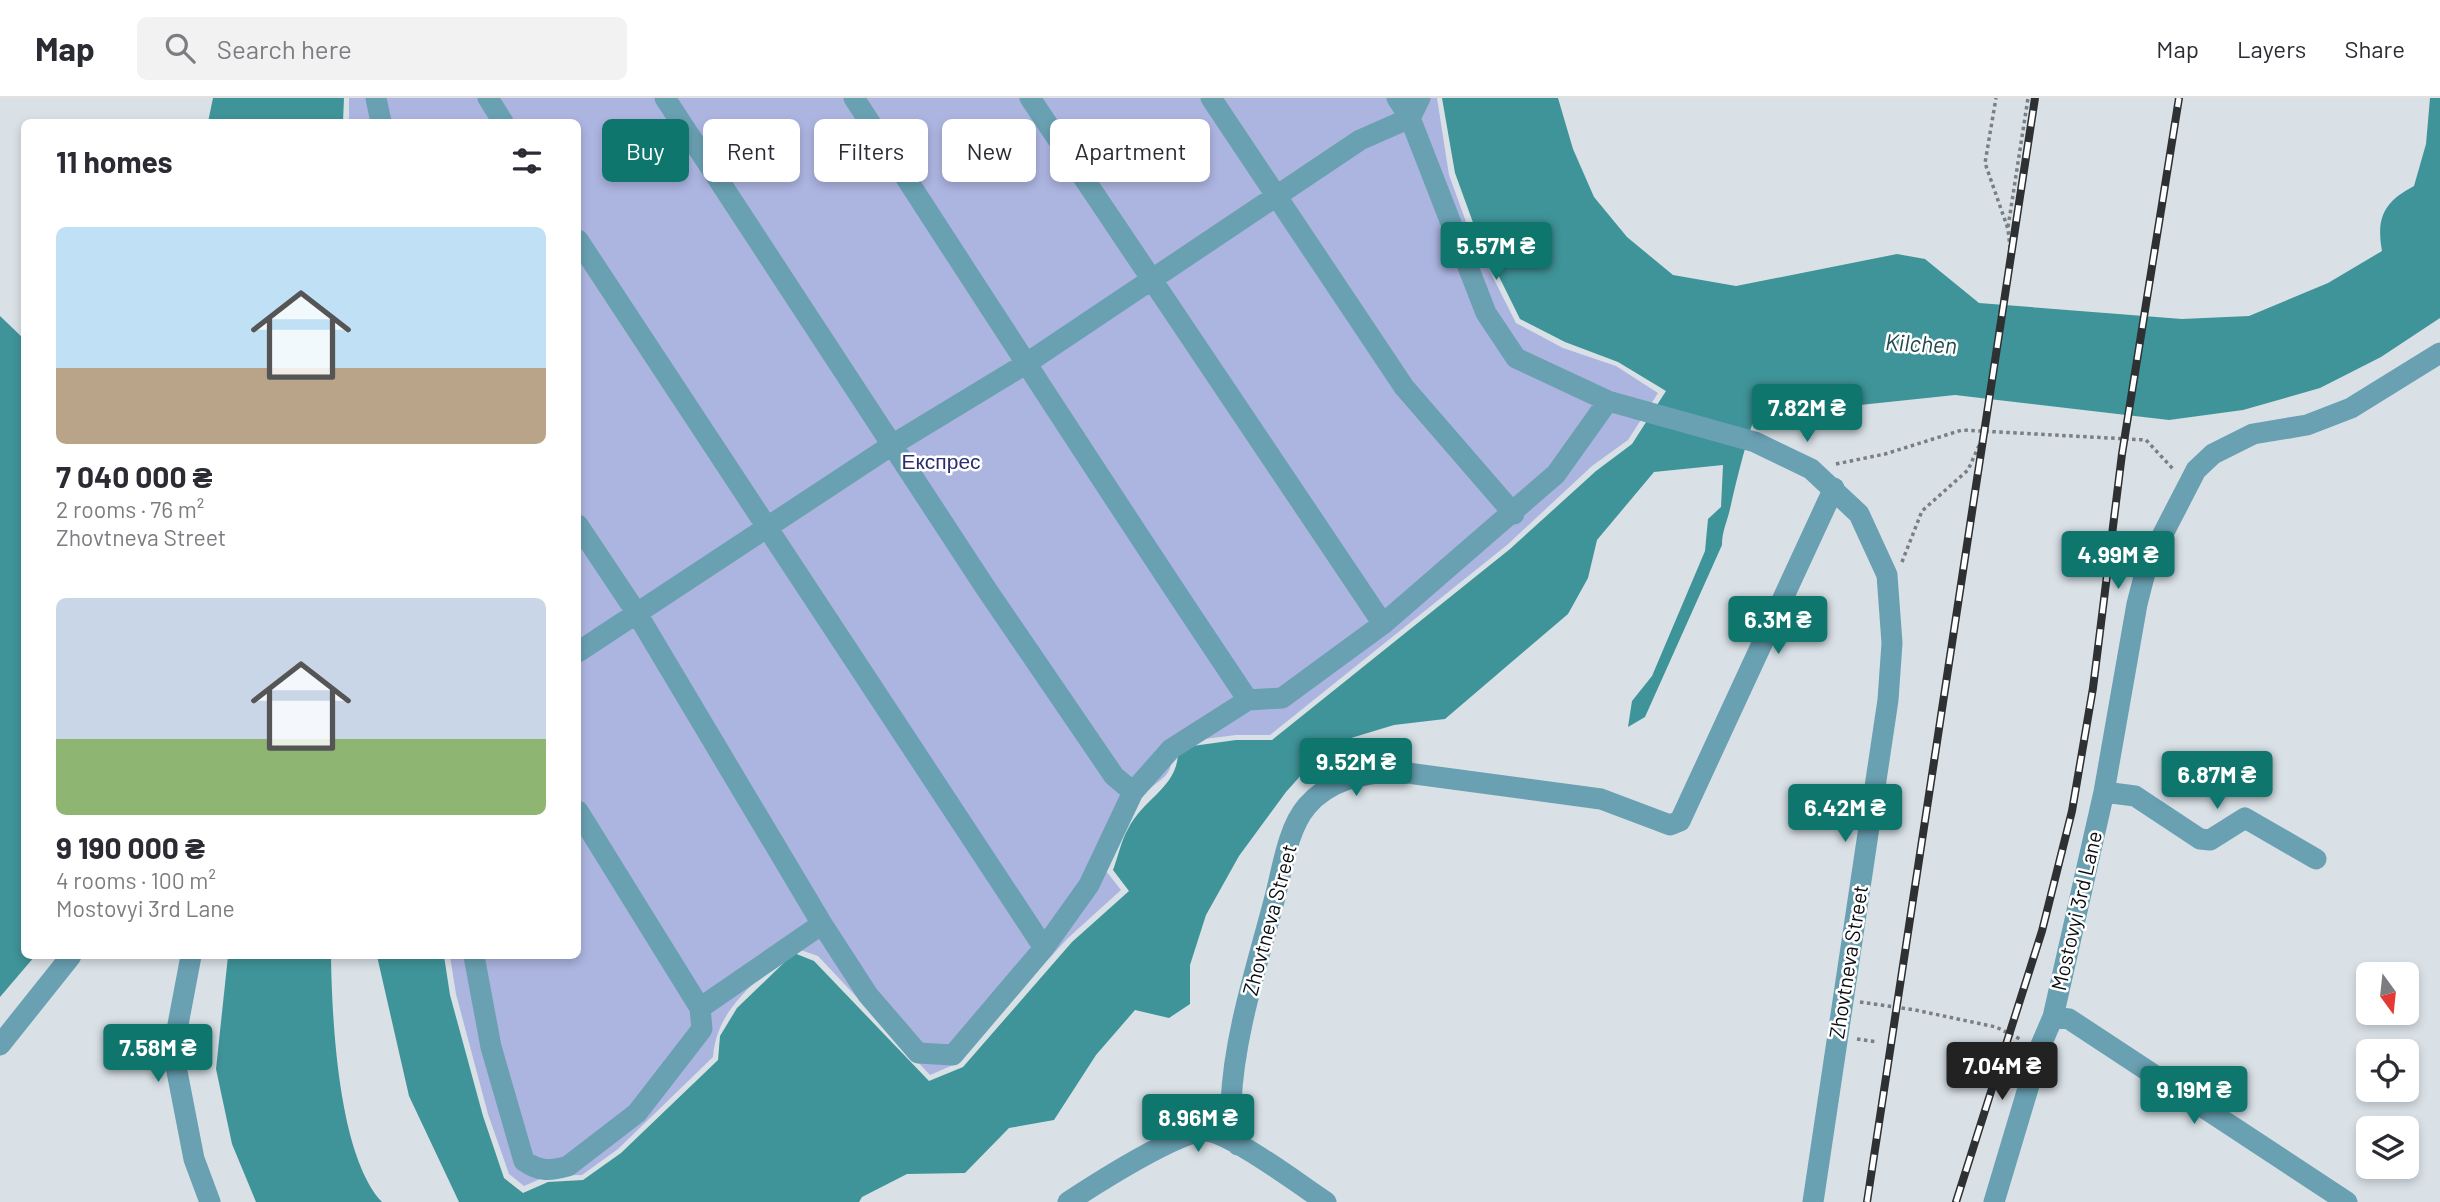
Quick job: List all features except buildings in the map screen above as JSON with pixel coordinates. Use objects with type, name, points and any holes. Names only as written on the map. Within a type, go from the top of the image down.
[{"type":"street","points":[[376,98],[380,119]]},
{"type":"street","points":[[488,98],[501,119]]},
{"type":"street","points":[[665,98],[892,445],[1114,776],[1133,792]]},
{"type":"street","points":[[854,98],[1027,363],[1060,420],[1248,700]]},
{"type":"street","points":[[1030,98],[1384,624]]},
{"type":"street","points":[[1211,98],[1278,194],[1404,387],[1514,514]]},
{"type":"street","name":"Zhovtneva Street","points":[[1397,98],[1410,118],[1486,313],[1516,358],[1618,405],[1755,442],[1811,470],[1860,514],[1887,575],[1892,643],[1888,700],[1813,1202]]},
{"type":"street","points":[[581,650],[892,445],[1027,363],[1360,140],[1410,118],[1420,98]]},
{"type":"street","points":[[581,245],[1044,948]]},
{"type":"street","name":"Mostovyi 3rd Lane","points":[[2347,1202],[2069,1019],[2053,1017],[2104,792],[2137,604],[2147,565],[2196,470],[2213,454],[2253,434],[2307,425],[2351,408],[2440,354]]},
{"type":"street","points":[[581,530],[636,612],[822,924],[868,995],[918,1053],[953,1055],[1044,948],[1089,885],[1133,792],[1171,749],[1248,700],[1282,698],[1384,624],[1514,514],[1556,474],[1618,405]]},
{"type":"street","name":"Zhovtneva Street","points":[[1238,1145],[1231,1102],[1244,1017],[1295,826],[1306,806],[1340,781],[1363,774],[1393,771],[1601,799],[1670,825],[1680,821],[1833,488]]},
{"type":"street","points":[[2104,792],[2135,796],[2200,839],[2210,840],[2245,818],[2316,859]]},
{"type":"street","points":[[475,959],[492,1047],[524,1161],[538,1170],[568,1166],[636,1113],[702,1029],[701,1008],[581,816]]},
{"type":"street","points":[[701,1008],[822,924]]},
{"type":"street","points":[[0,1045],[69,959]]},
{"type":"street","points":[[190,959],[173,1051],[194,1159],[210,1202]]},
{"type":"street","points":[[1994,1202],[2041,1045],[2053,1017]]},
{"type":"street","points":[[1068,1202],[1141,1157],[1206,1131],[1238,1145],[1326,1202]]},
{"type":"path","points":[[1888,584],[1905,557],[1922,511],[1968,470],[1982,441],[2011,257],[2008,229],[1985,163],[1996,98]]},
{"type":"path","points":[[2008,229],[2028,98]]},
{"type":"path","points":[[1811,470],[1885,454],[1962,430],[2146,440],[2168,461],[2186,489]]},
{"type":"path","points":[[1843,1001],[1915,1010],[1996,1027],[2010,1036],[2041,1045]]},
{"type":"path","points":[[1856,1039],[1877,1042]]},
{"type":"green space","name":"Експрес","points":[[349,98],[1437,98],[1449,175],[1469,230],[1516,323],[1563,348],[1616,366],[1658,393],[1628,440],[1592,466],[1507,545],[1270,735],[1236,735],[1173,743],[1171,766],[1134,809],[1106,871],[1121,890],[1068,938],[960,1062],[930,1075],[818,956],[792,947],[731,1009],[716,1039],[713,1057],[618,1149],[582,1175],[547,1176],[524,1186],[509,1174],[488,1114],[456,994],[450,959],[581,959],[581,119],[349,119]]},
{"type":"water","points":[[213,98],[344,98],[343,119],[209,119]]},
{"type":"water","name":"Kilchen","points":[[1442,98],[1558,98],[1573,149],[1594,197],[1627,237],[1673,275],[1736,286],[1897,254],[1925,259],[1979,303],[2182,319],[2249,316],[2328,283],[2382,251],[2380,229],[2384,212],[2395,198],[2414,186],[2426,144],[2430,98],[2440,98],[2440,318],[2381,357],[2320,388],[2243,410],[2169,420],[1955,395],[1822,409],[1759,403],[1722,545],[1645,717],[1628,727],[1632,701],[1652,676],[1705,551],[1708,519],[1721,507],[1723,465],[1654,472],[1597,540],[1588,578],[1568,614],[1445,719],[1394,725],[1328,745],[1286,792],[1239,856],[1206,915],[1190,965],[1190,1004],[1169,1018],[1135,1010],[1096,1055],[1054,1120],[1009,1128],[965,1173],[907,1174],[862,1197],[859,1202],[459,1202],[409,1096],[378,959],[444,959],[450,995],[483,1116],[504,1178],[523,1193],[548,1182],[583,1180],[621,1153],[718,1060],[720,1036],[737,1008],[794,953],[814,961],[929,1081],[963,1067],[1072,942],[1129,891],[1113,870],[1121,844],[1135,818],[1168,782],[1177,761],[1178,748],[1236,740],[1272,740],[1510,549],[1596,471],[1632,444],[1666,391],[1618,362],[1565,342],[1520,319],[1475,228],[1455,173]]},
{"type":"water","points":[[0,316],[21,336],[21,959],[32,959],[0,997]]},
{"type":"water","points":[[228,959],[331,959],[336,1049],[347,1120],[367,1181],[382,1202],[256,1202],[232,1144],[216,1069]]},
{"type":"railway","points":[[1867,1202],[2035,98]]},
{"type":"railway","points":[[1956,1202],[2042,931],[2072,811],[2093,688],[2122,454],[2179,98]]}]
